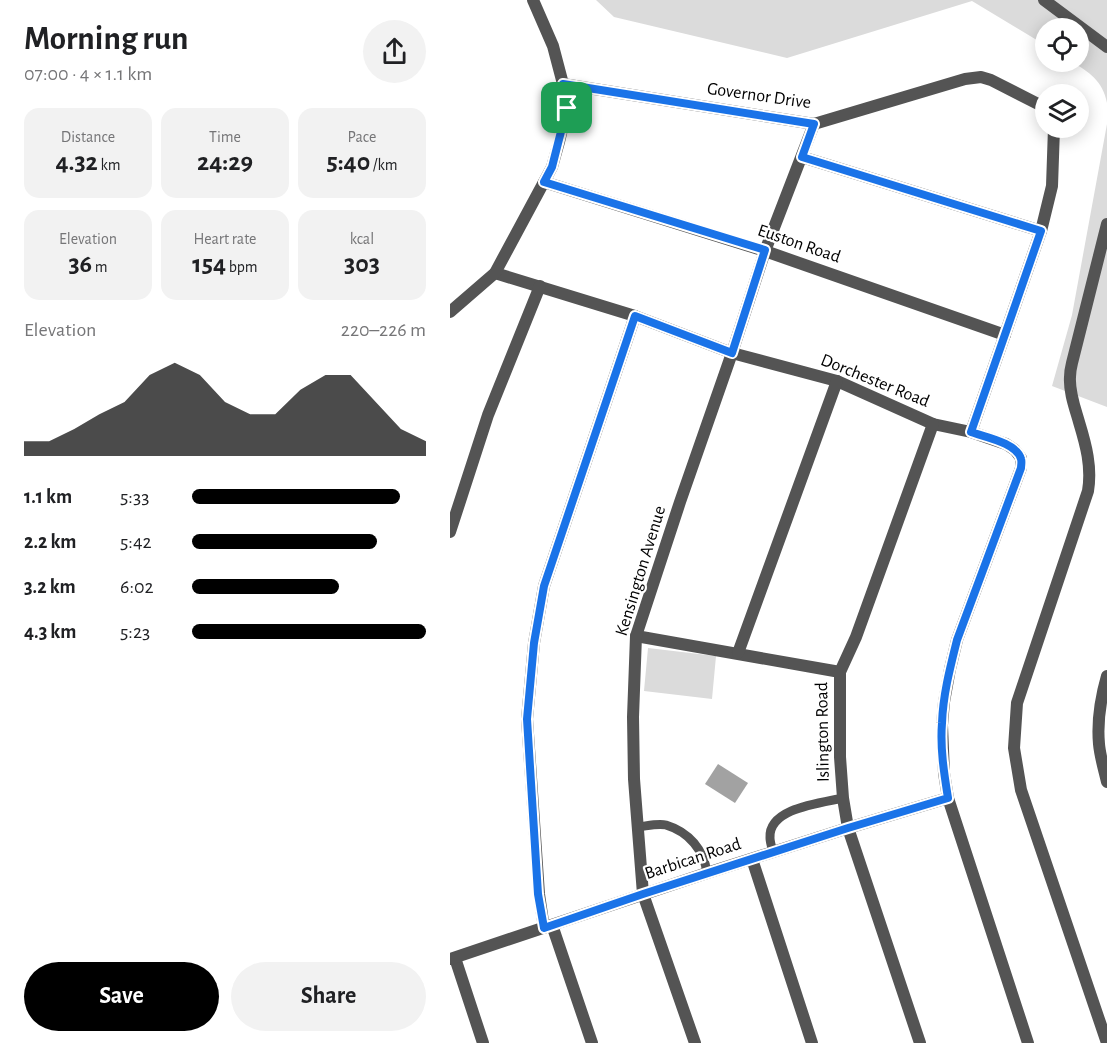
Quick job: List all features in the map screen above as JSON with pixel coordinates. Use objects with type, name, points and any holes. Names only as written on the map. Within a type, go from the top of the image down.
[{"type":"street","points":[[450,312],[495,273],[552,167],[567,108],[553,45],[533,0]]},
{"type":"street","points":[[1044,0],[1107,47]]},
{"type":"street","name":"Governor Drive","points":[[563,84],[814,124],[965,79],[981,77],[1035,102]]},
{"type":"street","name":"Kensington Avenue","points":[[695,1043],[643,894],[633,747],[636,636],[765,250],[814,124]]},
{"type":"street","points":[[971,432],[1041,231],[1052,186],[1054,138]]},
{"type":"street","points":[[802,157],[1041,231]]},
{"type":"street","name":"Euston Road","points":[[544,182],[765,250],[1005,335]]},
{"type":"street","points":[[1107,225],[1070,378],[1072,400],[1089,460],[1088,491],[1017,703],[1014,748],[1021,790],[1107,1043]]},
{"type":"street","name":"Dorchester Road","points":[[495,273],[635,316],[732,353],[837,381],[933,424],[971,432],[1016,450],[1021,458],[1021,468],[957,640],[950,669],[942,725],[948,798]]},
{"type":"street","points":[[450,532],[488,415],[540,286]]},
{"type":"street","points":[[591,1043],[538,894],[527,719],[534,643],[544,586],[635,316]]},
{"type":"street","points":[[738,654],[837,381]]},
{"type":"street","name":"Islington Road","points":[[920,1043],[848,828],[840,757],[840,672],[856,637],[933,424]]},
{"type":"street","points":[[636,636],[840,672]]},
{"type":"street","points":[[1107,676],[1100,706],[1099,743],[1107,782]]},
{"type":"street","points":[[948,798],[1028,1043]]},
{"type":"street","name":"Barbican Road","points":[[452,958],[706,873],[948,798]]},
{"type":"street","points":[[752,859],[812,1043]]},
{"type":"street","points":[[452,958],[483,1043]]},
{"type":"lane","points":[[773,852],[770,838],[772,825],[778,819],[793,810],[843,798]]},
{"type":"lane","points":[[638,827],[666,825],[686,835],[698,847],[705,862],[706,873]]},
{"type":"shaded area","points":[[596,0],[1107,0],[1107,103],[1099,83],[1086,72],[1089,72],[1089,18],[1035,18],[1035,39],[972,1],[787,58],[614,17]]},
{"type":"shaded area","points":[[1107,124],[1107,407],[1052,386],[1072,315]]},
{"type":"shaded area","points":[[648,648],[716,656],[712,699],[644,691]]},
{"type":"shaded area","points":[[718,764],[748,783],[735,803],[705,784]]},
{"type":"route","points":[[563,84],[814,124],[802,157],[1041,231],[971,432],[1016,450],[1021,458],[1021,468],[957,640],[950,669],[942,725],[944,773],[948,798],[848,828],[544,928],[538,894],[527,719],[534,643],[544,586],[635,316],[732,353],[765,250],[544,182],[552,167],[567,108],[563,84]]}]
